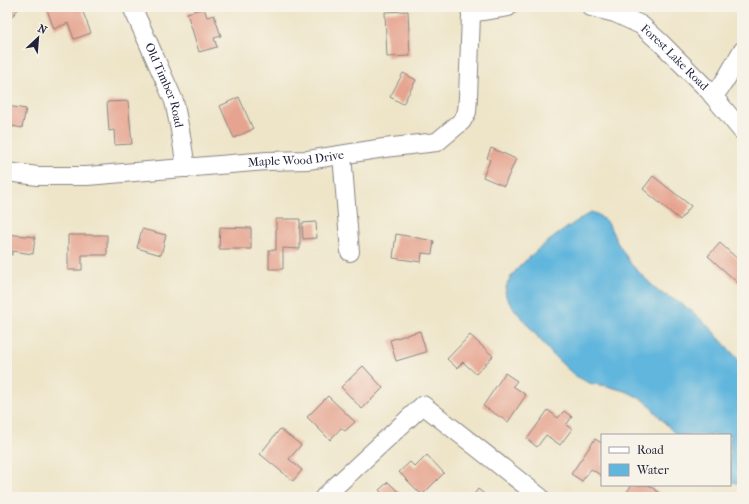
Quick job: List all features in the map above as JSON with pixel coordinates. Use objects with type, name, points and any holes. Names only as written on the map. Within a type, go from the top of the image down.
[{"type":"street","name":"Old Timber Road","points":[[132,7],[174,101],[186,168]]},
{"type":"street","points":[[470,11],[476,12],[508,7]]},
{"type":"street","name":"Forest Lake Road","points":[[591,7],[615,13],[641,25],[709,91],[742,131]]},
{"type":"street","name":"Maple Wood Drive","points":[[7,172],[38,176],[87,176],[267,161],[308,160],[384,148],[437,142],[462,120],[467,112],[470,11]]},
{"type":"street","points":[[713,96],[726,80],[742,51]]},
{"type":"street","points":[[342,155],[350,252]]},
{"type":"street","points":[[324,497],[423,404],[540,497]]},
{"type":"water","points":[[591,212],[597,214],[608,223],[617,242],[631,264],[659,292],[675,300],[693,312],[709,327],[742,365],[742,386],[739,398],[742,413],[742,485],[731,481],[731,434],[675,434],[645,401],[628,392],[589,383],[574,375],[553,355],[511,305],[505,293],[510,279],[518,268],[542,246]]},
{"type":"building","points":[[7,7],[20,7],[9,20],[7,18]]},
{"type":"building","points":[[46,7],[81,7],[91,33],[74,39],[68,23],[54,29]]},
{"type":"building","points":[[204,8],[207,17],[214,15],[221,36],[214,38],[217,47],[199,52],[187,13]]},
{"type":"building","points":[[408,11],[410,56],[387,57],[385,12]]},
{"type":"building","points":[[403,73],[416,80],[403,104],[390,97]]},
{"type":"building","points":[[239,97],[253,129],[234,138],[220,106]]},
{"type":"building","points":[[128,101],[132,144],[115,145],[114,130],[109,131],[107,102]]},
{"type":"building","points":[[7,106],[26,109],[22,128],[12,126],[12,129],[7,128]]},
{"type":"building","points":[[491,148],[516,159],[504,186],[483,177],[490,160],[487,158]]},
{"type":"building","points":[[653,176],[691,206],[680,220],[643,189]]},
{"type":"building","points":[[276,219],[300,219],[300,249],[283,248],[283,269],[269,269],[269,250],[276,250]]},
{"type":"building","points":[[316,222],[317,238],[303,239],[302,223]]},
{"type":"building","points":[[220,227],[251,228],[251,249],[219,249]]},
{"type":"building","points":[[142,229],[166,235],[161,255],[137,248]]},
{"type":"building","points":[[7,234],[35,237],[33,254],[12,251],[12,255],[7,254]]},
{"type":"building","points":[[396,234],[434,241],[432,254],[422,253],[421,262],[393,258]]},
{"type":"building","points":[[68,235],[107,235],[107,255],[82,255],[82,270],[68,270]]},
{"type":"building","points":[[720,243],[742,263],[742,279],[738,283],[708,256]]},
{"type":"building","points":[[420,331],[426,352],[396,361],[390,340]]},
{"type":"building","points":[[470,335],[493,356],[476,374],[463,362],[457,368],[447,359]]},
{"type":"building","points":[[363,366],[383,388],[362,409],[341,387]]},
{"type":"building","points":[[505,373],[517,381],[513,386],[526,395],[508,422],[483,406]]},
{"type":"building","points":[[328,396],[355,422],[345,431],[341,428],[330,440],[307,417]]},
{"type":"building","points":[[548,410],[558,418],[564,411],[572,417],[566,425],[572,429],[560,445],[546,435],[537,447],[527,439]]},
{"type":"building","points":[[280,429],[301,445],[289,459],[302,470],[293,481],[260,454]]},
{"type":"building","points":[[595,439],[601,442],[601,475],[591,469],[582,481],[571,474]]},
{"type":"building","points":[[427,455],[444,473],[422,495],[399,472],[410,462],[415,467]]},
{"type":"building","points":[[388,482],[404,497],[386,497],[379,490]]},
{"type":"building","points":[[631,486],[650,486],[663,496],[663,497],[623,497]]},
{"type":"building","points":[[478,489],[488,497],[472,497]]}]
